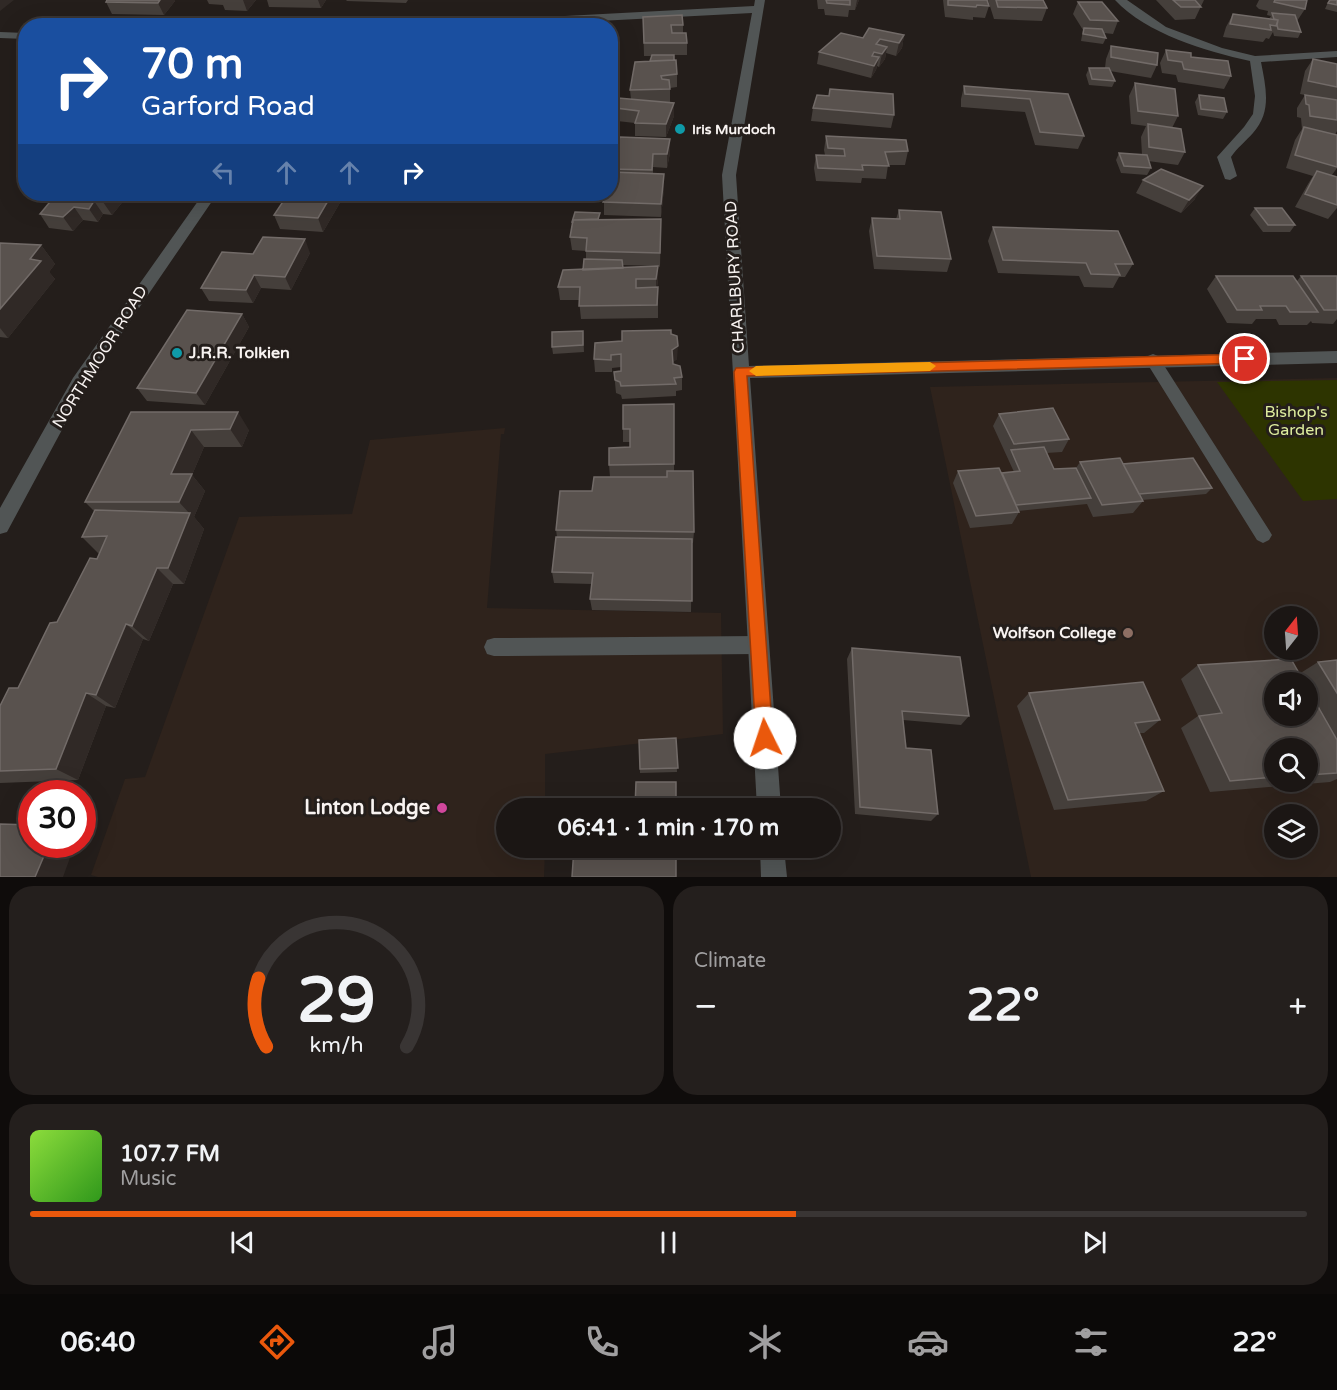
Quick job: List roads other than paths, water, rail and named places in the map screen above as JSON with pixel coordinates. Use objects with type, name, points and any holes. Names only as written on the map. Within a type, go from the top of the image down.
[{"type":"street","points":[[1120,0],[1162,29],[1219,51],[1255,59],[1286,59],[1337,54]]},
{"type":"street","points":[[557,18],[759,5]]},
{"type":"street","name":"CHARLBURY ROAD","points":[[759,5],[729,175],[768,798]]},
{"type":"street","points":[[0,35],[18,36]]},
{"type":"street","points":[[1230,176],[1224,157],[1231,146],[1251,128],[1262,106],[1255,59]]},
{"type":"street","name":"NORTHMOOR ROAD","points":[[0,526],[80,383],[205,201]]},
{"type":"street","points":[[740,372],[1337,357]]},
{"type":"street","points":[[773,858],[774,877]]},
{"type":"lane","points":[[1153,360],[1263,535]]},
{"type":"lane","points":[[494,647],[759,645]]},
{"type":"place","name":"Iris Murdoch","points":[[680,129]]},
{"type":"place","name":"J.R.R. Tolkien","points":[[177,353]]},
{"type":"place","name":"Wolfson College","points":[[1128,633]]},
{"type":"place","name":"Linton Lodge","points":[[442,808]]},
{"type":"park label","name":"Bishop's Garden","points":[[1296,421]]}]
